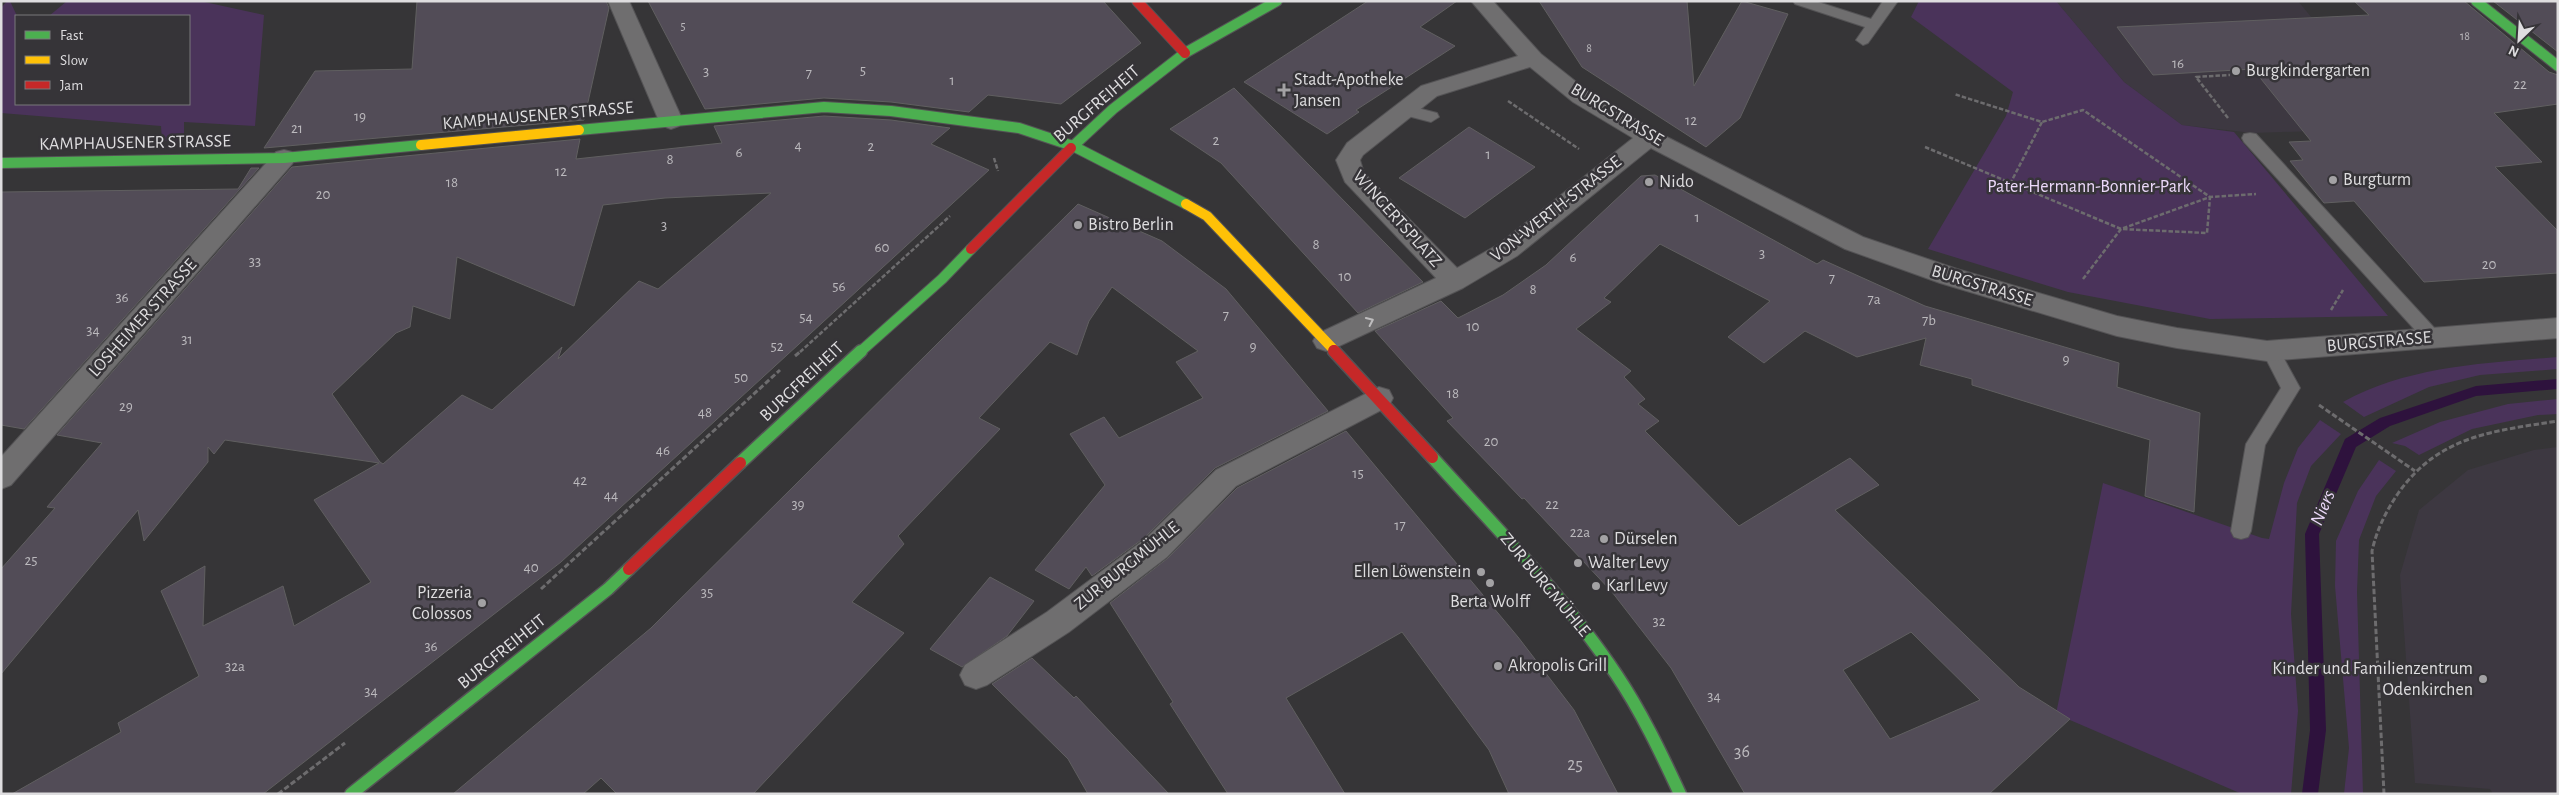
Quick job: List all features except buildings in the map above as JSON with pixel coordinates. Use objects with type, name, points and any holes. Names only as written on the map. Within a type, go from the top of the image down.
[{"type":"main road","points":[[1137,1],[1185,53]]},
{"type":"main road","name":"BURGFREIHEIT","points":[[351,794],[608,589],[818,389],[942,279],[1073,146],[1113,109],[1185,53],[1277,1]]},
{"type":"main road","points":[[2476,1],[2558,66]]},
{"type":"main road","name":"KAMPHAUSENER STRASSE","points":[[1,163],[284,158],[824,107],[892,111],[1019,128],[1073,146]]},
{"type":"main road","name":"ZUR BURGMÜHLE","points":[[1073,146],[1131,174],[1207,216],[1379,398],[1562,600],[1606,659],[1642,718],[1680,794]]},
{"type":"street","points":[[618,1],[671,121]]},
{"type":"street","name":"BURGSTRASSE","points":[[1480,1],[1533,59],[1581,97],[1649,137],[1854,243],[1905,262],[2059,310],[2117,326],[2177,338],[2271,351],[2558,328]]},
{"type":"street","name":"WINGERTSPLATZ","points":[[1454,281],[1353,176],[1348,160],[1355,149],[1429,91],[1533,59]]},
{"type":"street","name":"VON-WERTH-STRASSE","points":[[1326,342],[1454,281],[1508,250],[1649,137]]},
{"type":"street","name":"LOSHEIMER STRASSE","points":[[1,477],[284,158]]},
{"type":"street","name":"ZUR BURGMÜHLE","points":[[976,675],[1058,622],[1156,548],[1226,478],[1379,398]]},
{"type":"lane","points":[[1800,1],[1874,25]]},
{"type":"lane","points":[[1863,40],[1891,1]]},
{"type":"lane","points":[[1406,110],[1431,117]]},
{"type":"lane","points":[[2250,138],[2432,337]]},
{"type":"lane","points":[[2241,531],[2256,444],[2291,388],[2271,351]]},
{"type":"path","points":[[2230,75],[2196,77],[2231,122],[2250,138]]},
{"type":"path","points":[[1471,77],[1609,168]]},
{"type":"path","points":[[1954,94],[2042,122],[2084,110],[2210,197]]},
{"type":"path","points":[[2010,184],[2042,122]]},
{"type":"path","points":[[991,178],[998,172],[993,155],[1019,128]]},
{"type":"path","points":[[1924,147],[2121,229],[2207,233],[2210,197]]},
{"type":"path","points":[[2059,310],[2121,229],[2210,197]]},
{"type":"path","points":[[793,358],[954,212]]},
{"type":"path","points":[[2306,348],[2343,292],[2356,254]]},
{"type":"path","points":[[536,594],[785,365]]},
{"type":"path","points":[[2344,420],[2415,471]]},
{"type":"path","points":[[2384,794],[2372,551],[2379,525],[2392,501],[2415,471],[2463,442],[2485,434],[2558,421]]},
{"type":"path","points":[[278,794],[349,740]]},
{"type":"shaded area","name":"Burgkindergarten","points":[[2056,1],[2298,1],[2403,128],[2253,133],[2182,125],[2124,82]]},
{"type":"shaded area","name":"Kinder und Familienzentrum Odenkirchen","points":[[2558,447],[2558,794],[2493,794],[2490,789],[2415,783],[2400,575],[2419,510],[2468,470],[2534,450]]},
{"type":"green space","points":[[7,1],[10,1],[17,15],[15,15],[15,105],[190,105],[190,15],[50,15],[67,1],[200,1],[264,15],[255,126],[184,122],[184,140],[162,141],[161,126],[1,113],[1,8]]},
{"type":"green space","name":"Pater-Hermann-Bonnier-Park","points":[[1919,1],[2056,1],[2124,82],[2182,125],[2234,132],[2388,316],[2210,319],[2068,292],[1928,249],[2006,116],[2013,92],[1911,17]]},
{"type":"green space","points":[[2558,357],[2558,369],[2480,375],[2429,387],[2364,417],[2343,402],[2368,390],[2394,381],[2448,368]]},
{"type":"green space","points":[[2558,399],[2558,414],[2538,415],[2472,429],[2419,455],[2405,446],[2392,443],[2440,422],[2508,404]]},
{"type":"green space","points":[[2320,420],[2341,434],[2311,466],[2297,503],[2291,614],[2298,711],[2291,794],[2242,794],[2056,714],[2103,483],[2269,539],[2284,483],[2298,448]]},
{"type":"green space","points":[[2379,460],[2396,471],[2376,496],[2359,540],[2357,592],[2363,794],[2344,794],[2349,748],[2335,586],[2336,541],[2358,491]]},
{"type":"waterway","name":"Niers","points":[[2310,794],[2318,730],[2312,534],[2350,443],[2385,422],[2476,391],[2558,384]]},
{"type":"traffic: fast","points":[[1071,148],[1113,109],[1185,53],[1277,1]]},
{"type":"traffic: fast","points":[[2476,1],[2558,66]]},
{"type":"traffic: fast","points":[[579,130],[824,107],[891,111],[1019,128],[1073,146],[1186,204]]},
{"type":"traffic: fast","points":[[1,163],[284,158],[421,145]]},
{"type":"traffic: fast","points":[[740,463],[818,389],[942,279],[971,249]]},
{"type":"traffic: fast","points":[[1432,457],[1522,555],[1605,658],[1637,707],[1680,794]]},
{"type":"traffic: fast","points":[[351,794],[608,589],[629,569]]},
{"type":"traffic: slow","points":[[421,145],[579,130]]},
{"type":"traffic: slow","points":[[1186,204],[1207,216],[1334,350]]},
{"type":"traffic: jam","points":[[1137,1],[1185,53]]},
{"type":"traffic: jam","points":[[971,249],[1071,148]]},
{"type":"traffic: jam","points":[[1334,350],[1432,457]]},
{"type":"traffic: jam","points":[[629,569],[740,463]]},
{"type":"place","name":"Burgkindergarten","points":[[2236,71]]},
{"type":"place","name":"Stadt-Apotheke Jansen","points":[[1284,90]]},
{"type":"place","name":"Burgturm","points":[[2333,180]]},
{"type":"place","name":"Nido","points":[[1649,182]]},
{"type":"place","name":"Bistro Berlin","points":[[1078,225]]},
{"type":"place","name":"Dürselen","points":[[1604,539]]},
{"type":"place","name":"Walter Levy","points":[[1578,563]]},
{"type":"place","name":"Ellen Löwenstein","points":[[1481,572]]},
{"type":"place","name":"Berta Wolff","points":[[1490,583]]},
{"type":"place","name":"Karl Levy","points":[[1596,586]]},
{"type":"place","name":"Pizzeria Colossos","points":[[482,603]]},
{"type":"place","name":"Akropolis Grill","points":[[1498,666]]},
{"type":"place","name":"Kinder und Familienzentrum Odenkirchen","points":[[2483,679]]}]
